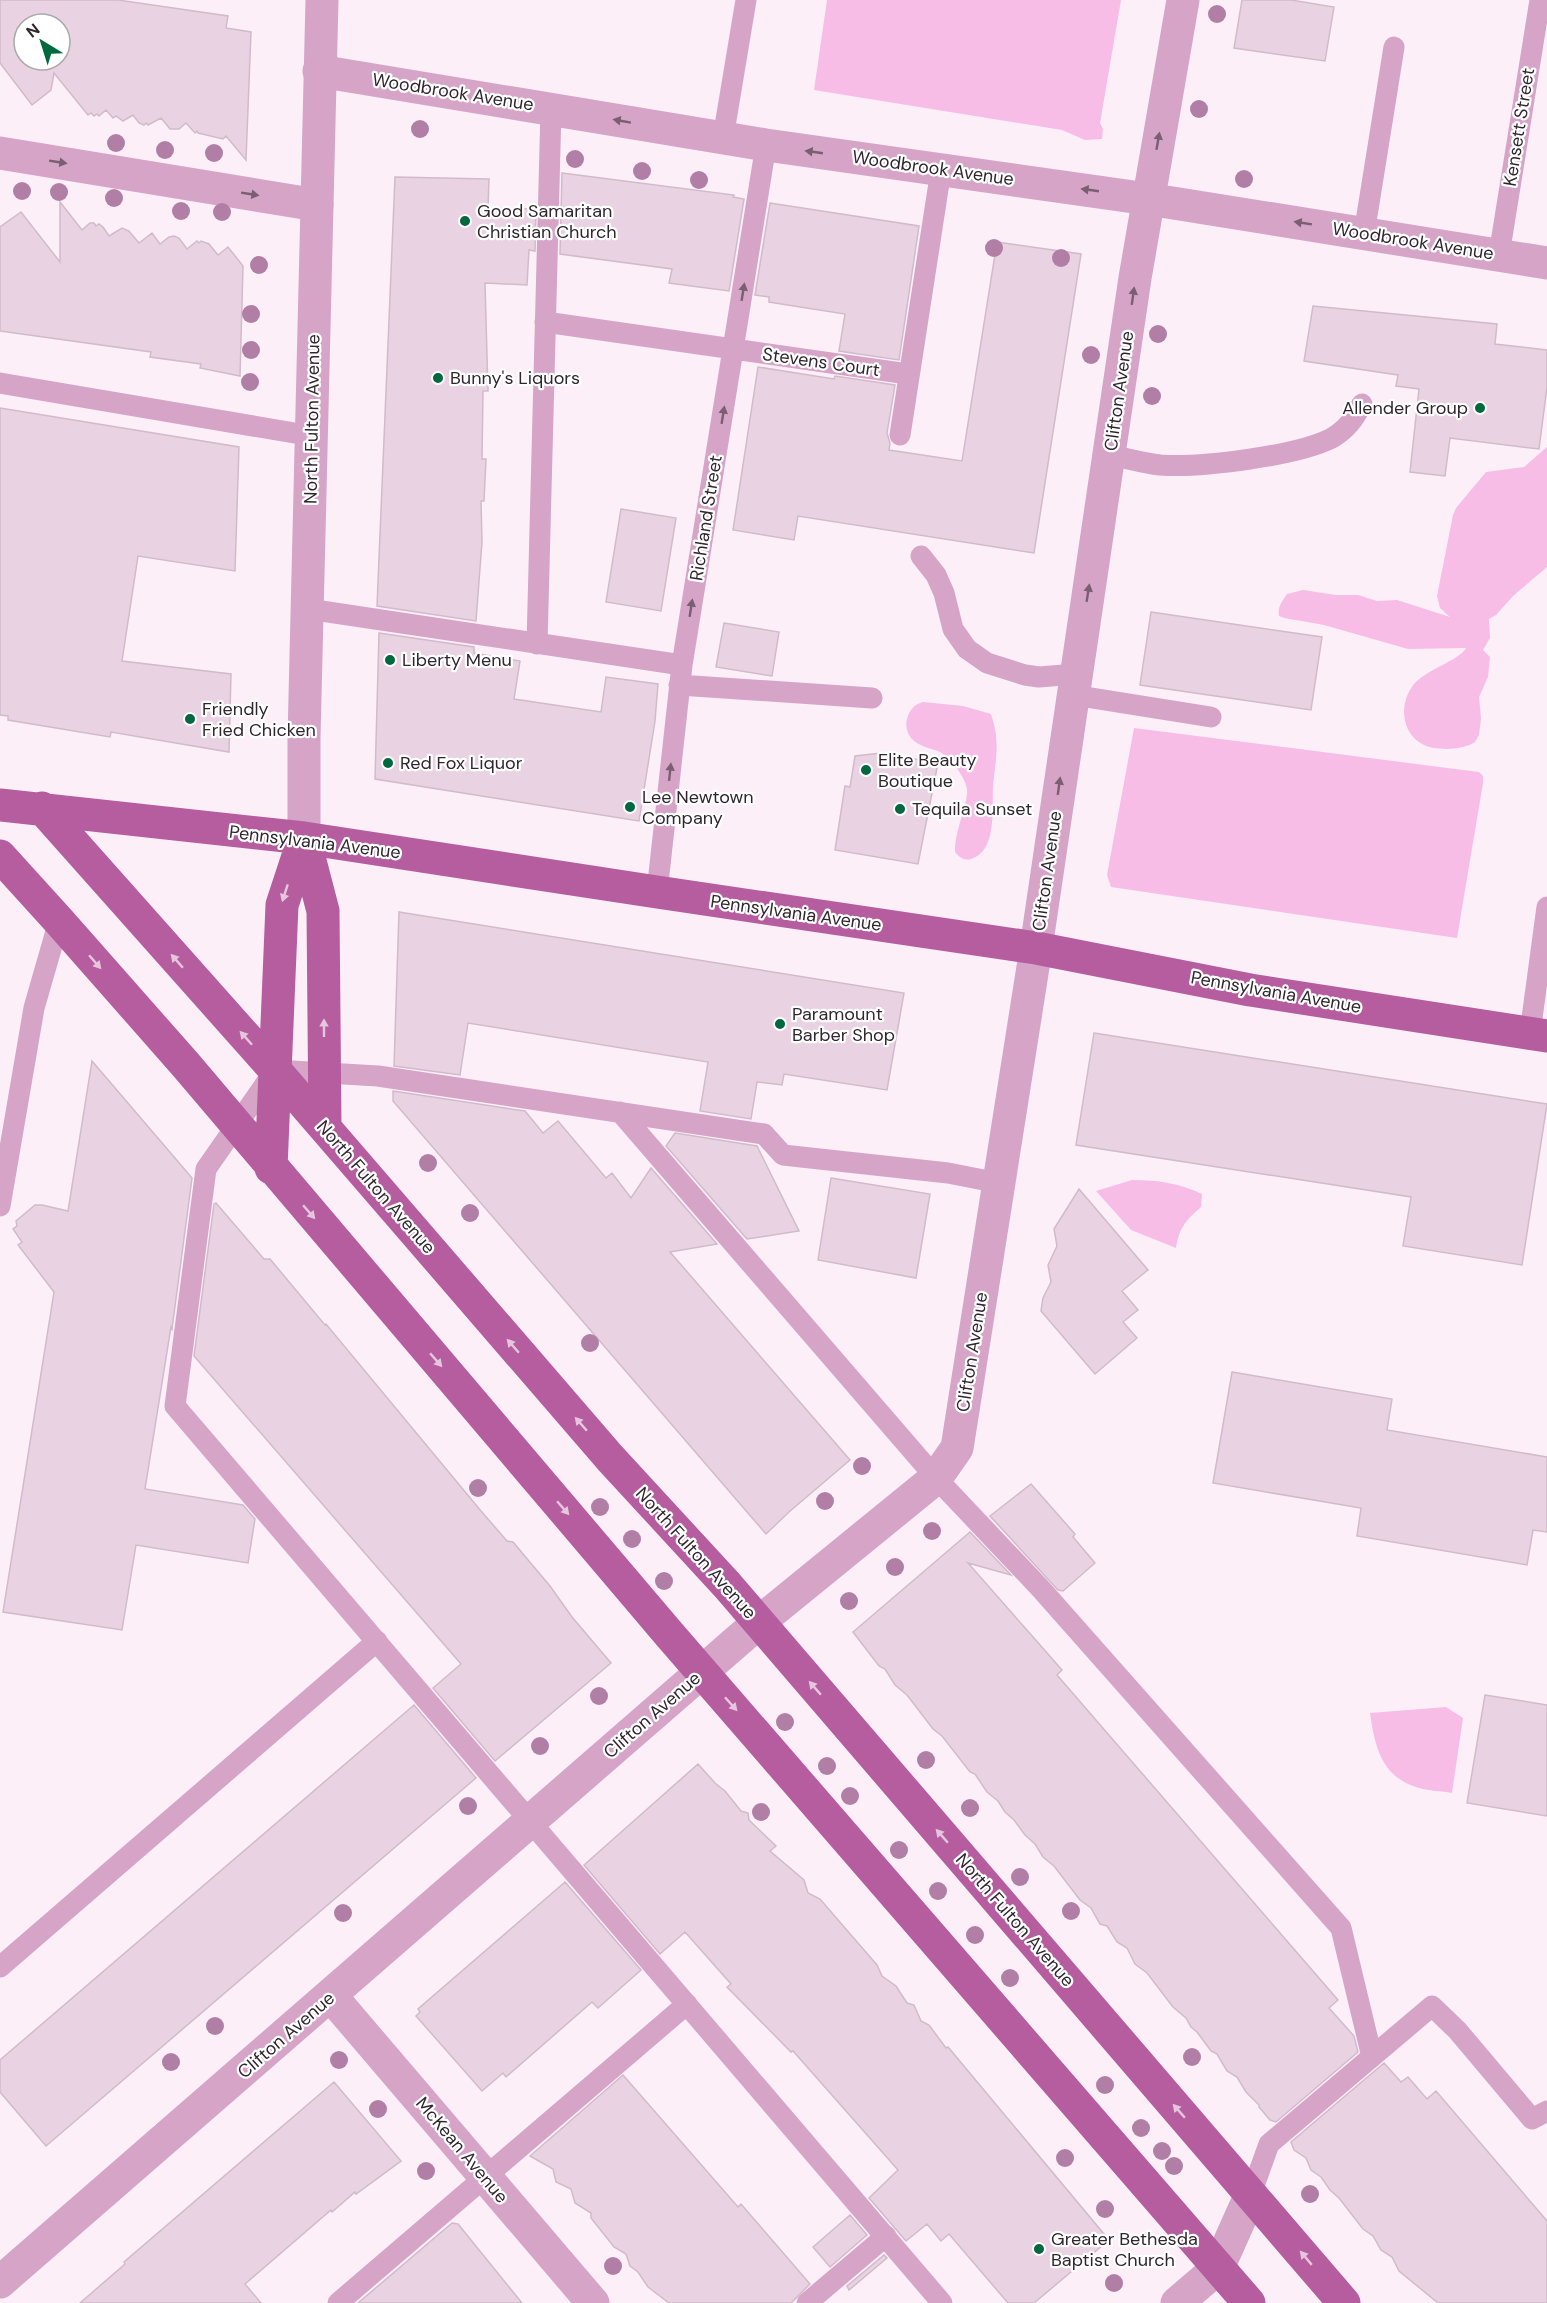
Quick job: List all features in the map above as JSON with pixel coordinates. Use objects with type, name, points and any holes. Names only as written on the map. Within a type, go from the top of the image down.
[{"type":"main road","name":"Pennsylvania Avenue","points":[[0,805],[304,838],[1036,948],[1250,990],[1538,1035]]},
{"type":"main road","name":"North Fulton Avenue","points":[[42,808],[275,1070],[610,1458],[727,1585],[1344,2303]]},
{"type":"main road","points":[[271,1168],[282,905],[304,838]]},
{"type":"main road","points":[[304,838],[323,911],[325,1128]]},
{"type":"main road","points":[[0,856],[236,1126],[702,1672],[1249,2303]]},
{"type":"street","name":"North Fulton Avenue","points":[[304,838],[322,0]]},
{"type":"street","name":"Clifton Avenue","points":[[0,2282],[758,1623],[936,1478],[957,1448],[1036,948],[1148,199],[1183,0]]},
{"type":"street","name":"Woodbrook Avenue","points":[[319,70],[766,145],[1148,199],[1547,263]]},
{"type":"street","points":[[0,153],[317,205]]},
{"type":"street","name":"McKean Avenue","points":[[331,1996],[593,2303]]},
{"type":"street","points":[[1177,2303],[1218,2268],[1251,2194]]},
{"type":"lane","points":[[723,138],[746,0]]},
{"type":"lane","name":"Kensett Street","points":[[1499,255],[1540,0]]},
{"type":"lane","points":[[1364,234],[1394,46]]},
{"type":"lane","points":[[537,644],[551,109]]},
{"type":"lane","name":"Richland Street","points":[[657,892],[681,675],[766,145]]},
{"type":"lane","points":[[900,435],[941,170]]},
{"type":"lane","name":"Stevens Court","points":[[546,322],[908,374]]},
{"type":"lane","points":[[0,383],[312,436]]},
{"type":"lane","points":[[1110,455],[1159,465],[1188,465],[1303,449],[1332,438],[1352,423],[1362,404]]},
{"type":"lane","points":[[921,555],[940,584],[953,629],[967,649],[987,663],[1025,675],[1211,717]]},
{"type":"lane","points":[[308,609],[537,644],[681,675],[872,698]]},
{"type":"lane","points":[[1538,1035],[1547,907]]},
{"type":"lane","points":[[0,1206],[34,1008],[59,921]]},
{"type":"lane","points":[[942,2303],[175,1406],[206,1169],[275,1070],[378,1076],[764,1134],[783,1155],[948,1173],[999,1183]]},
{"type":"lane","points":[[620,1112],[936,1478],[1049,1598],[1341,1928],[1372,2057]]},
{"type":"lane","points":[[0,1967],[376,1641]]},
{"type":"lane","points":[[338,2303],[687,2004]]},
{"type":"lane","points":[[1251,2194],[1269,2144],[1432,2006],[1457,2030],[1532,2119],[1547,2111]]},
{"type":"lane","points":[[807,2303],[886,2236]]},
{"type":"shaded area","points":[[827,0],[1121,0],[1100,123],[1103,129],[1102,139],[1085,140],[1062,130],[814,90]]},
{"type":"shaded area","points":[[1547,447],[1547,567],[1489,619],[1490,638],[1483,650],[1490,657],[1488,677],[1479,697],[1481,718],[1479,735],[1475,742],[1461,748],[1440,749],[1424,745],[1416,740],[1406,724],[1404,714],[1408,693],[1420,679],[1457,657],[1466,648],[1408,649],[1324,625],[1284,618],[1279,616],[1282,601],[1287,594],[1303,590],[1336,595],[1358,595],[1377,601],[1397,600],[1450,617],[1440,608],[1437,596],[1456,508],[1486,472],[1524,467]]},
{"type":"shaded area","points":[[923,702],[963,706],[991,714],[997,743],[991,829],[985,848],[971,859],[962,858],[955,852],[967,794],[963,779],[953,763],[944,755],[918,743],[908,733],[906,722],[910,712],[913,707]]},
{"type":"shaded area","points":[[1134,728],[1479,772],[1483,776],[1483,783],[1457,938],[1111,887],[1107,875]]},
{"type":"shaded area","points":[[1132,1180],[1168,1183],[1202,1194],[1201,1207],[1184,1225],[1176,1248],[1131,1230],[1096,1191]]},
{"type":"shaded area","points":[[1446,1707],[1463,1718],[1452,1793],[1419,1788],[1396,1776],[1382,1759],[1374,1738],[1370,1713]]},
{"type":"building","points":[[0,0],[118,0],[228,16],[226,28],[251,32],[246,160],[226,136],[223,139],[197,131],[195,133],[186,123],[179,129],[170,129],[161,118],[144,125],[139,123],[133,115],[123,121],[116,116],[113,118],[106,110],[99,116],[91,113],[88,115],[54,73],[51,90],[32,105],[0,63]]},
{"type":"building","points":[[1242,0],[1291,0],[1334,7],[1325,61],[1234,48]]},
{"type":"building","points":[[562,173],[734,195],[733,197],[744,199],[729,291],[669,283],[672,269],[560,254]]},
{"type":"building","points":[[395,177],[489,179],[488,208],[536,209],[535,251],[529,250],[527,285],[485,283],[488,391],[483,391],[482,459],[486,459],[484,501],[481,501],[482,542],[476,621],[377,606]]},
{"type":"building","points":[[60,202],[82,230],[90,223],[96,226],[99,224],[109,236],[122,228],[129,231],[139,243],[152,233],[160,244],[174,236],[179,238],[187,249],[197,241],[199,243],[201,241],[209,244],[218,255],[228,247],[243,266],[240,376],[200,368],[201,364],[150,357],[151,352],[0,331],[0,227],[21,212],[60,262]]},
{"type":"building","points":[[770,203],[919,226],[899,360],[839,351],[845,314],[769,302],[769,297],[755,295]]},
{"type":"building","points":[[997,242],[1081,254],[1034,553],[798,516],[794,540],[733,530],[758,367],[834,379],[835,376],[895,385],[887,433],[890,443],[889,450],[962,461]]},
{"type":"building","name":"Allender Group","points":[[1313,306],[1497,324],[1495,344],[1547,350],[1547,387],[1539,449],[1450,438],[1445,476],[1410,472],[1419,389],[1396,386],[1398,375],[1304,361]]},
{"type":"building","points":[[0,408],[239,447],[235,571],[138,556],[122,661],[231,674],[229,752],[111,732],[110,737],[8,720],[8,716],[0,715]]},
{"type":"building","points":[[621,509],[676,518],[661,611],[606,602]]},
{"type":"building","points":[[1151,612],[1322,637],[1311,710],[1140,685]]},
{"type":"building","points":[[724,623],[779,632],[772,676],[716,667]]},
{"type":"building","points":[[379,633],[474,647],[474,653],[520,661],[514,699],[601,712],[606,677],[658,684],[655,721],[639,821],[375,779]]},
{"type":"building","name":"Tequila Sunset","points":[[881,753],[938,763],[918,864],[835,850],[845,786],[850,787],[855,756]]},
{"type":"building","points":[[399,912],[904,993],[887,1090],[784,1074],[782,1085],[757,1082],[751,1119],[700,1111],[708,1062],[468,1023],[460,1075],[394,1066]]},
{"type":"building","points":[[1094,1033],[1547,1104],[1522,1265],[1403,1246],[1411,1197],[1076,1145]]},
{"type":"building","points":[[92,1061],[192,1178],[172,1329],[171,1327],[145,1489],[243,1505],[255,1519],[248,1563],[136,1545],[122,1630],[3,1612],[54,1292],[18,1245],[22,1242],[13,1229],[17,1226],[16,1221],[35,1205],[68,1211]]},
{"type":"building","points":[[393,1091],[525,1111],[543,1133],[558,1121],[606,1178],[612,1173],[631,1198],[651,1168],[717,1244],[670,1252],[850,1460],[766,1534],[393,1101]]},
{"type":"building","points":[[675,1133],[757,1146],[799,1231],[747,1239],[666,1146]]},
{"type":"building","points":[[831,1178],[930,1194],[916,1278],[818,1260]]},
{"type":"building","points":[[1079,1189],[1148,1270],[1122,1291],[1138,1310],[1123,1322],[1137,1338],[1095,1374],[1041,1311],[1043,1298],[1051,1282],[1048,1265],[1057,1246],[1054,1229]]},
{"type":"building","points":[[216,1203],[264,1259],[270,1259],[326,1324],[481,1511],[507,1541],[513,1542],[550,1586],[572,1617],[611,1663],[495,1761],[433,1688],[461,1664],[194,1356],[214,1204]]},
{"type":"building","points":[[1232,1372],[1392,1399],[1387,1430],[1547,1457],[1547,1532],[1533,1530],[1527,1565],[1357,1536],[1361,1508],[1213,1483]]},
{"type":"building","points":[[1031,1484],[1075,1534],[1073,1537],[1095,1563],[1063,1591],[1058,1590],[990,1516]]},
{"type":"building","points":[[970,1532],[1011,1575],[968,1563],[1062,1670],[1057,1675],[1338,2000],[1329,2008],[1354,2036],[1358,2052],[1276,2122],[1270,2120],[1246,2092],[1237,2077],[1227,2071],[1217,2054],[1211,2051],[1186,2018],[1173,2007],[1147,1973],[1135,1964],[1127,1948],[1117,1942],[1107,1926],[1100,1924],[1091,1908],[1080,1900],[1054,1866],[1043,1857],[1035,1844],[1005,1812],[998,1801],[987,1792],[975,1774],[970,1772],[907,1695],[895,1685],[885,1669],[879,1666],[853,1632]]},
{"type":"building","points":[[1485,1695],[1547,1705],[1547,1816],[1467,1803]]},
{"type":"building","points":[[414,1705],[476,1778],[46,2146],[0,2092],[0,2060]]},
{"type":"building","points":[[698,1764],[741,1811],[748,1813],[749,1820],[776,1846],[770,1851],[804,1880],[808,1893],[820,1899],[877,1965],[882,1976],[896,1986],[907,2003],[914,2005],[921,2021],[929,2025],[946,2048],[948,2047],[1109,2240],[1034,2303],[1008,2303],[949,2234],[941,2241],[927,2224],[906,2241],[869,2198],[898,2170],[793,2051],[791,2052],[727,1987],[731,1984],[685,1932],[660,1954],[584,1865]]},
{"type":"building","points":[[565,1882],[641,1970],[598,2008],[592,2002],[506,2077],[503,2073],[482,2091],[416,2016],[420,2012],[418,2009]]},
{"type":"building","points":[[1384,2063],[1401,2082],[1408,2077],[1427,2099],[1436,2091],[1547,2221],[1547,2303],[1438,2303],[1399,2271],[1392,2257],[1381,2250],[1373,2236],[1363,2229],[1321,2177],[1311,2170],[1306,2158],[1294,2150],[1291,2142]]},
{"type":"building","points":[[623,2075],[738,2207],[741,2204],[810,2284],[791,2303],[669,2303],[648,2287],[638,2272],[630,2266],[626,2254],[614,2247],[591,2218],[591,2213],[575,2203],[571,2189],[556,2182],[553,2169],[530,2156]]},
{"type":"building","points":[[334,2082],[401,2161],[356,2194],[355,2192],[332,2212],[331,2210],[245,2284],[261,2303],[80,2303],[125,2264],[124,2262]]},
{"type":"building","points":[[850,2215],[867,2235],[830,2267],[813,2247]]},
{"type":"building","points":[[452,2223],[458,2224],[522,2303],[358,2303]]},
{"type":"building","points":[[884,2255],[887,2258],[849,2290],[847,2286]]},
{"type":"place","name":"Good Samaritan Christian Church","points":[[465,221]]},
{"type":"place","name":"Bunny's Liquors","points":[[438,378]]},
{"type":"place","name":"Allender Group","points":[[1480,408]]},
{"type":"place","name":"Liberty Menu","points":[[390,660]]},
{"type":"place","name":"Friendly Fried Chicken","points":[[190,719]]},
{"type":"place","name":"Red Fox Liquor","points":[[388,763]]},
{"type":"place","name":"Elite Beauty Boutique","points":[[866,770]]},
{"type":"place","name":"Lee Newtown Company","points":[[630,807]]},
{"type":"place","name":"Tequila Sunset","points":[[900,809]]},
{"type":"place","name":"Paramount Barber Shop","points":[[780,1024]]},
{"type":"place","name":"Greater Bethesda Baptist Church","points":[[1039,2249]]}]
